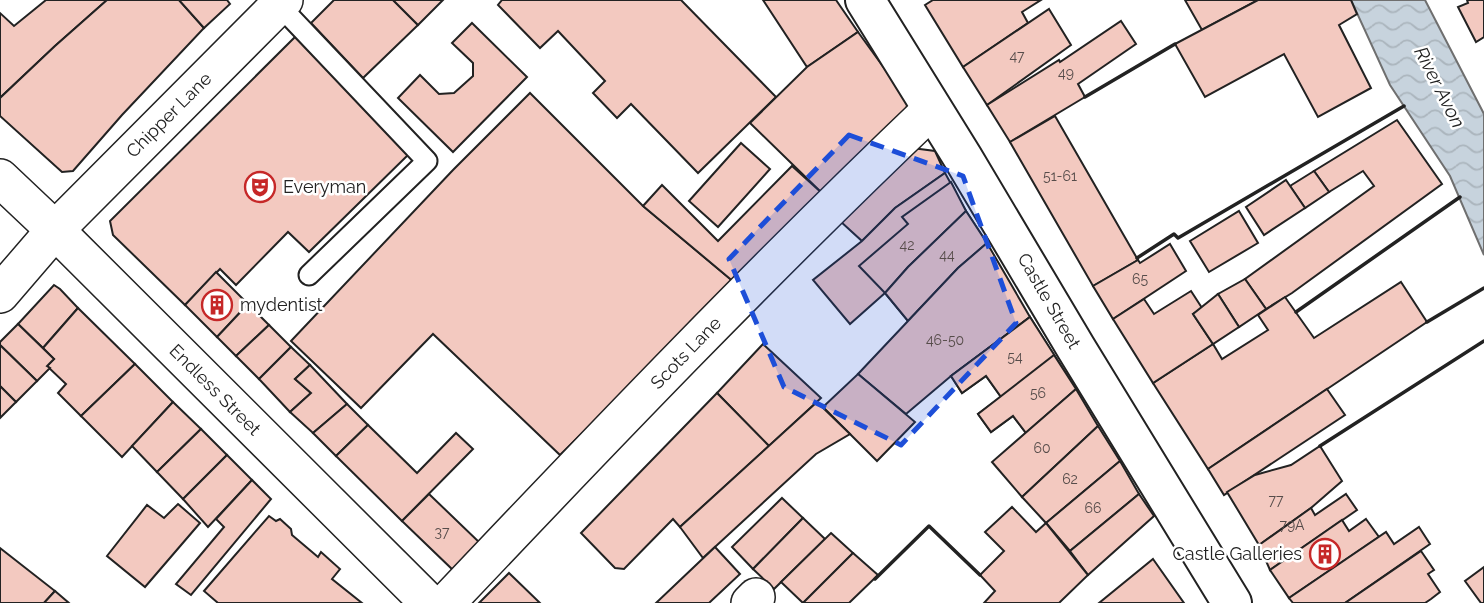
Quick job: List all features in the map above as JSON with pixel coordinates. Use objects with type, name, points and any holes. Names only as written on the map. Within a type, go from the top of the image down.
[{"type":"street","name":"Castle Street","points":[[865,0],[1231,603]]},
{"type":"street","name":"Chipper Lane","points":[[0,294],[54,230],[281,2]]},
{"type":"street","name":"Scots Lane","points":[[446,603],[756,281],[844,192],[933,109]]},
{"type":"street","name":"Endless Street","points":[[0,178],[429,603]]},
{"type":"lane","points":[[281,2],[427,161],[309,275]]},
{"type":"highlighted area","points":[[849,135],[963,176],[1016,323],[901,445],[784,387],[729,259]]},
{"type":"water","name":"River Avon","points":[[1351,0],[1425,0],[1484,114],[1484,255],[1450,176],[1390,85]]},
{"type":"building","points":[[46,0],[107,0],[0,98],[0,13],[14,26]]},
{"type":"building","points":[[107,0],[179,0],[204,28],[73,171],[62,172],[0,116],[0,98]]},
{"type":"building","points":[[179,0],[227,0],[230,4],[204,28]]},
{"type":"building","points":[[334,0],[393,0],[418,25],[363,78],[311,23]]},
{"type":"building","points":[[393,0],[443,0],[418,25]]},
{"type":"building","points":[[502,0],[681,0],[776,97],[698,173],[631,104],[617,118],[593,93],[605,81],[558,31],[540,48],[498,5]]},
{"type":"building","points":[[763,0],[836,0],[858,32],[807,67]]},
{"type":"building","points":[[933,0],[1041,0],[1022,12],[1028,23],[963,67],[925,5]]},
{"type":"building","points":[[1185,0],[1258,0],[1202,30]]},
{"type":"building","points":[[1258,0],[1351,0],[1357,14],[1339,25],[1371,88],[1318,117],[1284,54],[1205,97],[1175,44]]},
{"type":"building","points":[[1467,0],[1484,0],[1484,37],[1476,42],[1458,7],[1468,3]]},
{"type":"building","points":[[1049,9],[1071,45],[987,105],[963,67]]},
{"type":"building","points":[[1121,21],[1136,44],[1078,84],[1085,97],[1010,142],[987,105],[1059,60],[1060,62]]},
{"type":"building","points":[[472,23],[527,77],[453,152],[398,98],[420,75],[439,94],[454,93],[473,76],[473,63],[452,43]]},
{"type":"building","points":[[858,32],[908,101],[905,114],[824,195],[750,123],[807,67]]},
{"type":"building","name":"Everyman","points":[[295,37],[410,153],[309,252],[288,232],[236,285],[220,269],[185,305],[113,235],[110,221]]},
{"type":"building","points":[[530,93],[643,206],[735,283],[560,455],[433,334],[361,408],[291,341]]},
{"type":"building","points":[[1055,116],[1138,260],[1093,286],[1010,142]]},
{"type":"building","points":[[1397,120],[1442,184],[1266,309],[1245,279],[1374,186],[1363,171],[1329,192],[1314,171]]},
{"type":"building","points":[[741,143],[770,169],[718,227],[689,201]]},
{"type":"building","points":[[912,148],[935,151],[945,173],[895,208],[862,241],[840,221]]},
{"type":"building","points":[[792,166],[824,195],[735,283],[643,206],[662,185],[718,241]]},
{"type":"building","points":[[1314,171],[1329,192],[1305,208],[1290,186]]},
{"type":"building","points":[[945,173],[987,243],[958,268],[908,321],[885,293],[850,324],[813,280],[862,241],[895,208]]},
{"type":"building","points":[[1286,180],[1305,208],[1264,235],[1246,207]]},
{"type":"building","points":[[951,182],[966,211],[885,293],[859,266],[908,224],[902,217]]},
{"type":"building","points":[[966,211],[987,243],[958,268],[908,321],[885,293]]},
{"type":"building","points":[[1239,211],[1258,243],[1209,272],[1190,241]]},
{"type":"building","points":[[987,243],[1030,317],[951,376],[906,414],[858,374],[958,268]]},
{"type":"building","points":[[1170,244],[1186,271],[1113,319],[1093,286],[1138,260],[1140,263]]},
{"type":"building","name":"mydentist","points":[[216,272],[248,304],[217,337],[185,305]]},
{"type":"building","points":[[1245,279],[1266,309],[1239,327],[1218,294]]},
{"type":"building","points":[[1401,282],[1427,322],[1208,469],[1153,383],[1213,344],[1222,359],[1268,330],[1258,315],[1285,297],[1314,338]]},
{"type":"building","points":[[54,285],[78,308],[43,348],[18,324]]},
{"type":"building","points":[[1191,291],[1202,308],[1193,314],[1213,344],[1153,383],[1113,319],[1144,299],[1154,314]]},
{"type":"building","points":[[1218,294],[1239,327],[1213,344],[1193,314]]},
{"type":"building","points":[[248,304],[269,325],[236,356],[217,337]]},
{"type":"building","points":[[78,308],[135,364],[81,416],[58,393],[66,384],[47,366],[54,359],[43,348]]},
{"type":"building","points":[[1030,317],[1054,355],[1001,397],[986,376],[962,393],[951,376]]},
{"type":"building","points":[[1030,317],[1076,389],[1026,433],[1013,416],[991,432],[978,414],[1001,397],[986,376],[962,393],[951,376]]},
{"type":"building","points":[[18,324],[54,359],[47,366],[50,368],[37,381],[0,345]]},
{"type":"building","points":[[269,325],[291,347],[259,379],[236,356]]},
{"type":"building","points":[[763,344],[821,398],[769,446],[717,393]]},
{"type":"building","points":[[0,345],[37,381],[16,402],[0,386]]},
{"type":"building","points":[[291,347],[310,365],[295,379],[311,393],[290,412],[259,379]]},
{"type":"building","points":[[1054,355],[1076,389],[1026,433],[1013,416],[991,432],[978,414]]},
{"type":"building","points":[[135,364],[173,402],[122,457],[81,416]]},
{"type":"building","points":[[310,365],[347,404],[313,433],[290,412],[311,393],[295,379]]},
{"type":"building","points":[[858,374],[915,422],[877,461],[823,407]]},
{"type":"building","points":[[0,386],[16,402],[0,418]]},
{"type":"building","points":[[1076,389],[1098,426],[1022,497],[992,462]]},
{"type":"building","points":[[1327,389],[1345,415],[1224,495],[1208,469]]},
{"type":"building","points":[[717,393],[769,446],[680,527],[673,519],[624,569],[615,568],[581,533]]},
{"type":"building","points":[[173,402],[201,429],[157,472],[132,446]]},
{"type":"building","points":[[817,402],[850,434],[816,454],[703,558],[680,527]]},
{"type":"building","points":[[347,404],[368,425],[336,456],[313,433]]},
{"type":"building","points":[[368,425],[417,473],[456,433],[473,449],[402,521],[336,456]]},
{"type":"building","points":[[1098,426],[1120,461],[1046,523],[1022,497]]},
{"type":"building","points":[[201,429],[227,455],[183,499],[157,472]]},
{"type":"building","points":[[1320,446],[1342,481],[1311,508],[1259,545],[1227,492],[1255,475],[1291,465]]},
{"type":"building","points":[[227,455],[252,480],[208,527],[183,499]]},
{"type":"building","points":[[1120,461],[1139,494],[1070,551],[1046,523]]},
{"type":"building","points":[[252,480],[271,499],[191,595],[176,584],[224,527],[216,519]]},
{"type":"building","points":[[429,494],[481,544],[454,571],[402,521]]},
{"type":"building","points":[[1139,494],[1154,516],[1088,575],[1070,551]]},
{"type":"building","points":[[1346,494],[1357,510],[1270,570],[1259,545],[1311,508],[1315,515]]},
{"type":"building","points":[[782,498],[803,518],[753,569],[732,547]]},
{"type":"building","points":[[178,504],[200,523],[145,587],[107,556],[147,505],[164,518]]},
{"type":"building","points":[[1012,507],[1036,532],[1046,523],[1088,575],[1059,603],[984,603],[995,591],[980,575],[1004,551],[985,532]]},
{"type":"building","points":[[269,516],[276,521],[280,519],[291,529],[292,535],[318,557],[321,552],[340,569],[332,579],[362,603],[218,603],[204,591]]},
{"type":"building","points":[[803,518],[825,539],[774,589],[753,569]]},
{"type":"building","name":"Castle Galleries","points":[[1366,519],[1379,537],[1289,598],[1270,570],[1342,520],[1349,531]]},
{"type":"building","points":[[1419,527],[1430,544],[1345,603],[1293,603],[1289,598],[1386,532],[1394,544]]},
{"type":"building","points":[[831,533],[853,553],[803,603],[781,582]]},
{"type":"building","points":[[715,547],[740,574],[709,603],[656,603]]},
{"type":"building","points":[[0,548],[55,591],[44,603],[0,603]]},
{"type":"building","points":[[1421,551],[1434,570],[1428,574],[1440,592],[1431,599],[1425,603],[1345,603]]},
{"type":"building","points":[[853,553],[878,575],[849,603],[803,603]]},
{"type":"building","points":[[1153,559],[1184,603],[1099,603]]},
{"type":"building","points":[[1484,567],[1484,603],[1481,603],[1465,581]]},
{"type":"building","points":[[509,573],[540,603],[479,603]]},
{"type":"building","points":[[55,591],[69,603],[44,603]]},
{"type":"wall","points":[[1085,97],[1175,44]]},
{"type":"wall","points":[[1137,258],[1174,234],[1178,238],[1404,106]]},
{"type":"wall","points":[[1296,312],[1460,197]]},
{"type":"wall","points":[[1427,322],[1484,288]]},
{"type":"wall","points":[[1320,446],[1484,341]]},
{"type":"wall","points":[[875,579],[929,526],[980,575]]},
{"type":"place","name":"Everyman","points":[[260,187]]},
{"type":"place","name":"mydentist","points":[[217,305]]},
{"type":"place","name":"Castle Galleries","points":[[1325,554]]}]
